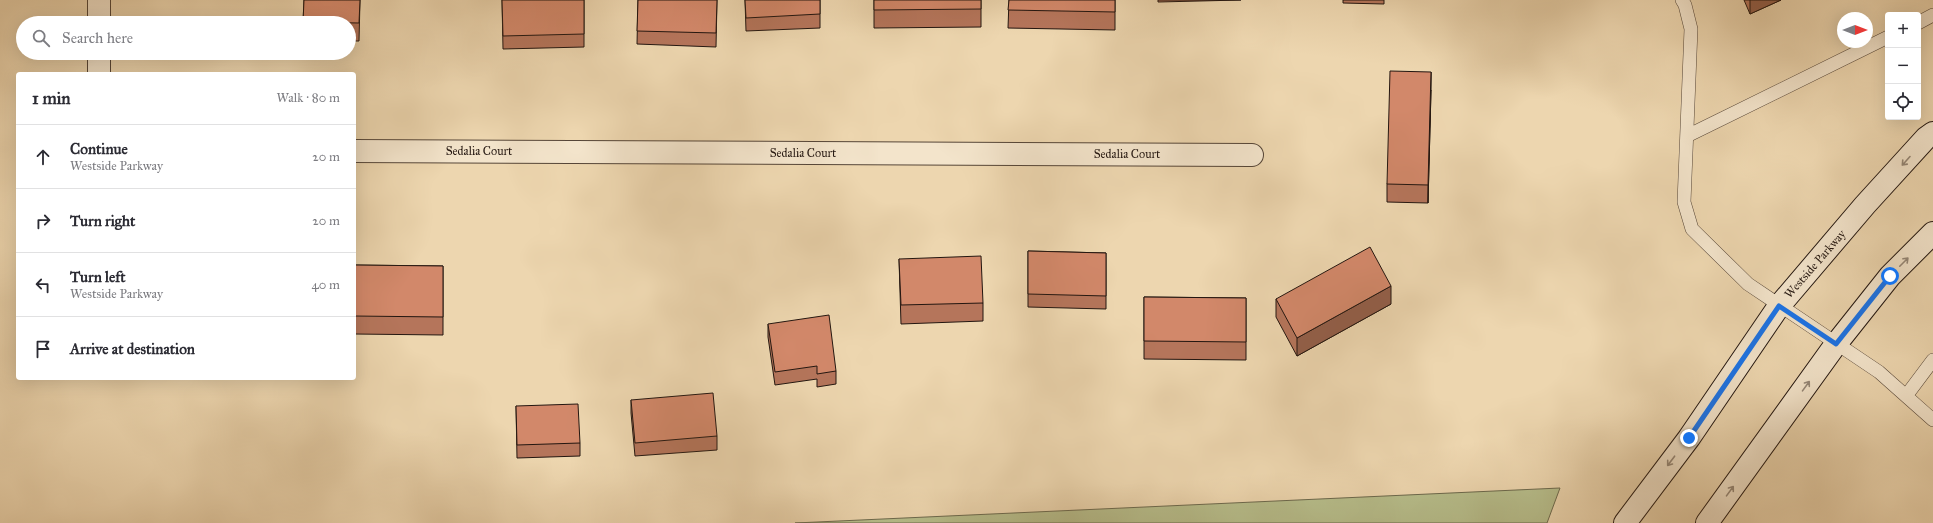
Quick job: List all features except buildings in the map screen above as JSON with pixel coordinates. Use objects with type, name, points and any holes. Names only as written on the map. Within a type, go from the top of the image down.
[{"type":"street","points":[[99,0],[99,16]]},
{"type":"street","points":[[99,60],[99,72]]},
{"type":"street","name":"Westside Parkway","points":[[1625,523],[1689,438],[1779,306],[1865,205],[1926,138],[1933,133]]},
{"type":"street","name":"Sedalia Court","points":[[356,151],[1252,155]]},
{"type":"street","points":[[1707,523],[1836,344],[1890,276],[1933,233]]},
{"type":"lane","points":[[1682,0],[1685,5],[1691,29],[1684,202],[1692,229],[1748,284],[1879,372],[1933,420]]},
{"type":"lane","points":[[1921,21],[1933,15]]},
{"type":"lane","points":[[1687,136],[1885,38]]},
{"type":"lane","points":[[1906,396],[1933,360]]},
{"type":"green space","points":[[1560,488],[1547,523],[795,523]]},
{"type":"route","points":[[1689,438],[1779,306],[1836,344],[1890,276]]}]
